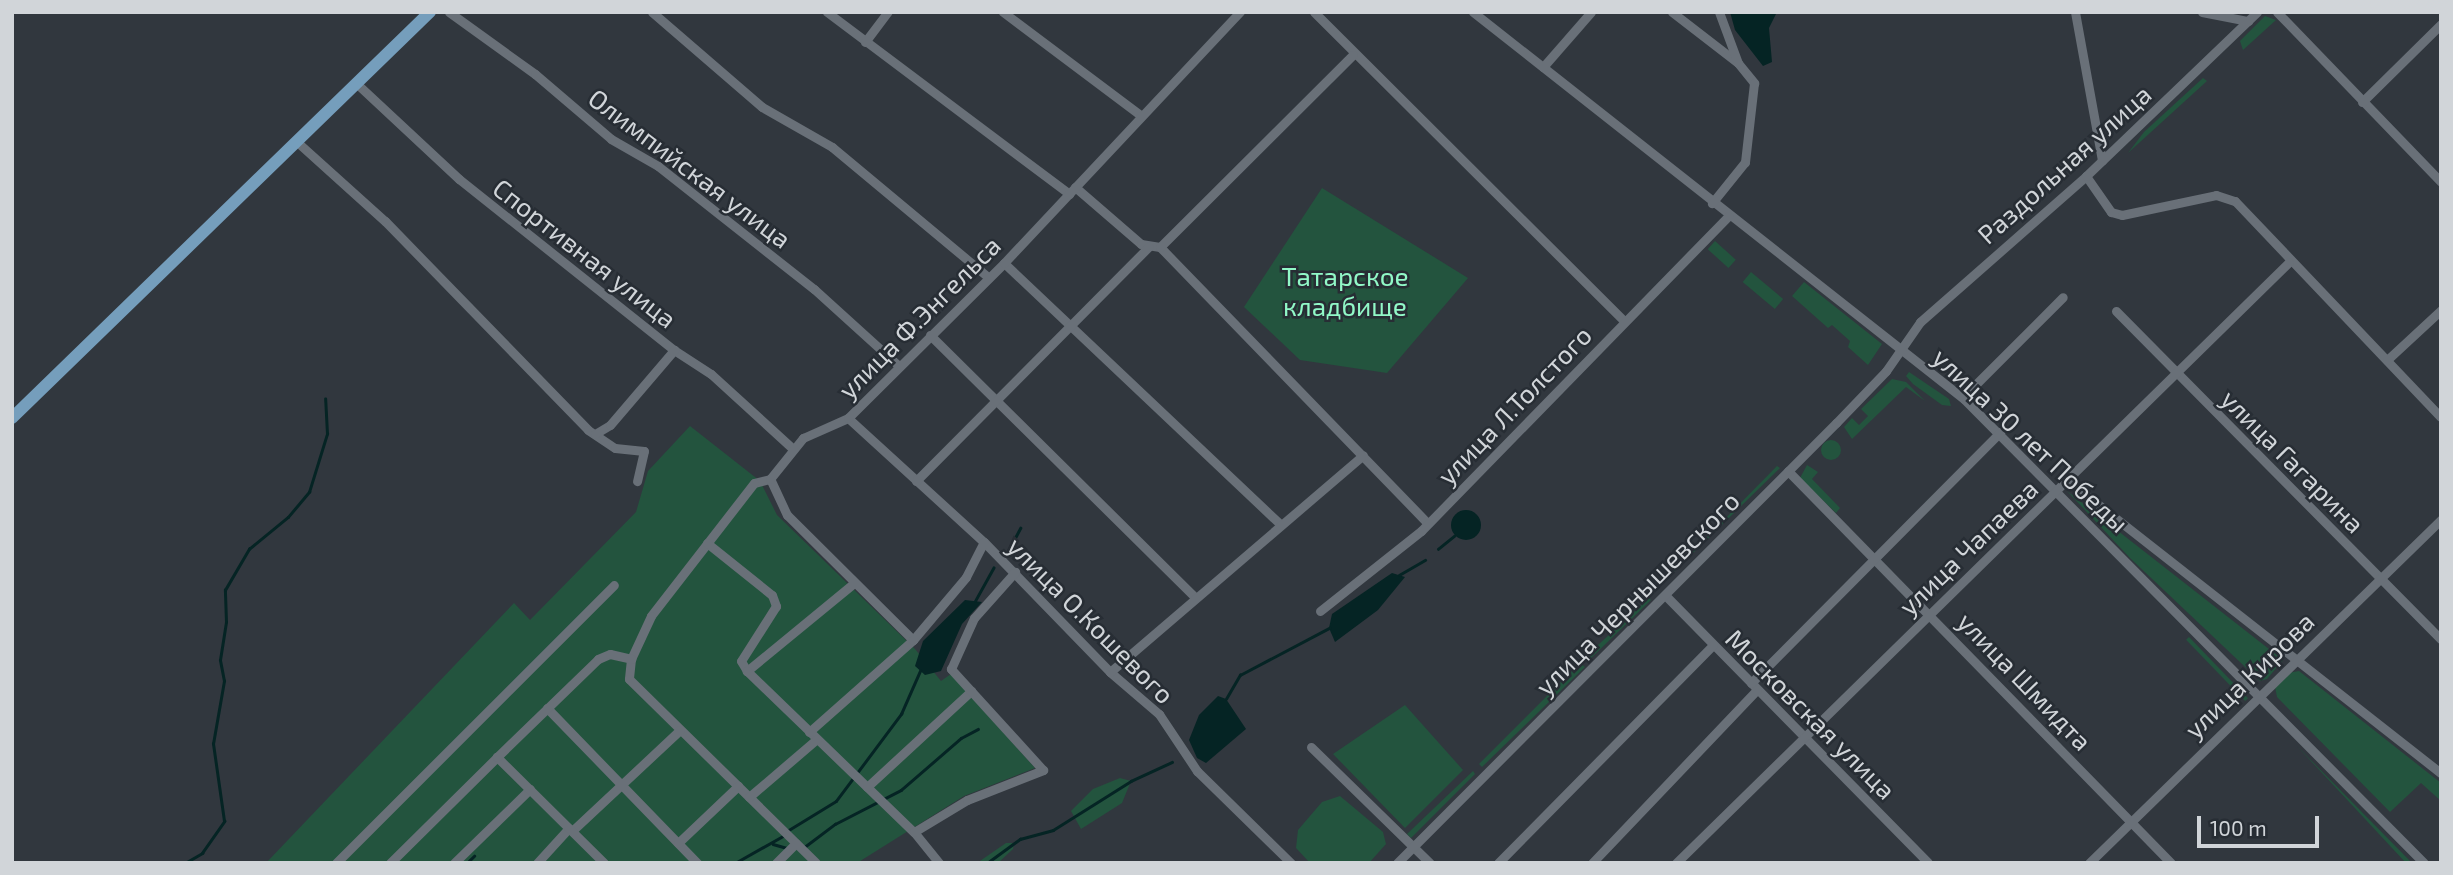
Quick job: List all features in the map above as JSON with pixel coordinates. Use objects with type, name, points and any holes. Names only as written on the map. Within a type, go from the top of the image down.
[{"type":"main road","points":[[12,418],[430,12]]},
{"type":"street","name":"Олимпийская улица","points":[[449,12],[534,74],[611,139],[658,166],[814,289],[899,366]]},
{"type":"street","points":[[652,12],[762,107],[832,147],[989,278]]},
{"type":"street","points":[[827,12],[865,43],[1148,247],[1160,247],[1353,55]]},
{"type":"street","points":[[865,43],[888,12]]},
{"type":"street","points":[[1003,12],[1140,115]]},
{"type":"street","name":"улица Ф.Энгельса","points":[[631,659],[651,616],[754,483],[769,478],[793,449],[817,429],[848,418],[1004,263],[1140,115],[1240,12]]},
{"type":"street","points":[[1314,12],[1353,55],[1624,321]]},
{"type":"street","name":"улица 30 лет Победы","points":[[1473,12],[1728,216],[1963,397],[2058,489],[2424,863]]},
{"type":"street","points":[[1543,66],[1591,12]]},
{"type":"street","points":[[1672,12],[1738,62],[1751,76],[1755,90],[1745,162],[1712,203]]},
{"type":"street","points":[[1719,12],[1738,62]]},
{"type":"street","points":[[2075,12],[2102,161]]},
{"type":"street","points":[[2202,12],[2248,21]]},
{"type":"street","name":"Раздольная улица","points":[[1900,347],[1941,303],[2086,176],[2257,12]]},
{"type":"street","points":[[2277,12],[2441,182]]},
{"type":"street","points":[[2362,102],[2441,24]]},
{"type":"street","name":"Спортивная улица","points":[[356,83],[459,179],[674,351],[711,374],[793,449]]},
{"type":"street","points":[[296,141],[385,220],[595,434],[615,448],[644,451],[637,481]]},
{"type":"street","points":[[2086,176],[2111,212],[2122,215],[2216,195],[2235,201],[2289,262],[2441,417]]},
{"type":"street","name":"улица Л.Толстого","points":[[1320,611],[1360,582],[1494,460],[1624,321],[1728,216]]},
{"type":"street","points":[[916,481],[995,398],[1148,247]]},
{"type":"street","points":[[1160,247],[1427,523]]},
{"type":"street","name":"улица Чапаева","points":[[1676,863],[2289,262]]},
{"type":"street","points":[[1004,263],[1280,524]]},
{"type":"street","points":[[1963,397],[2063,298]]},
{"type":"street","points":[[2387,360],[2441,310]]},
{"type":"street","name":"улица Гагарина","points":[[2116,311],[2441,639]]},
{"type":"street","points":[[930,335],[1195,597]]},
{"type":"street","name":"улица Чернышевского","points":[[1397,863],[1886,371],[1900,347]]},
{"type":"street","points":[[595,434],[628,406],[674,351]]},
{"type":"street","name":"улица О.Кошевого","points":[[848,418],[984,542],[1110,672],[1158,714],[1197,771],[1291,863]]},
{"type":"street","points":[[1592,863],[1875,558],[2000,432]]},
{"type":"street","points":[[1110,672],[1363,455]]},
{"type":"street","name":"улица Шмидта","points":[[1788,471],[2171,863]]},
{"type":"street","points":[[769,478],[787,514],[913,640]]},
{"type":"street","name":"улица 30 лет Победы","points":[[2067,480],[2441,773]]},
{"type":"street","name":"улица Кирова","points":[[2089,863],[2441,519]]},
{"type":"street","points":[[809,732],[913,640],[966,577],[984,542]]},
{"type":"street","points":[[707,543],[772,595],[775,606],[741,660],[747,671],[914,832],[939,863]]},
{"type":"street","points":[[914,832],[967,800],[1042,770],[951,669],[974,618],[1015,572]]},
{"type":"street","points":[[747,671],[854,583]]},
{"type":"street","points":[[336,863],[614,585]]},
{"type":"street","name":"Московская улица","points":[[1665,595],[1928,863]]},
{"type":"street","points":[[1498,863],[1713,645]]},
{"type":"street","points":[[390,863],[598,659],[611,654],[631,659],[629,680],[816,863]]},
{"type":"street","points":[[867,787],[971,691]]},
{"type":"street","points":[[547,708],[697,863]]},
{"type":"street","points":[[537,863],[680,730]]},
{"type":"street","points":[[749,797],[817,739]]},
{"type":"street","points":[[1311,747],[1430,863]]},
{"type":"street","points":[[497,757],[604,863]]},
{"type":"street","points":[[678,843],[738,786]]},
{"type":"street","points":[[454,863],[530,789]]},
{"type":"street","points":[[776,863],[796,843]]},
{"type":"green space","points":[[2265,16],[2276,20],[2243,50],[2240,41]]},
{"type":"green space","points":[[2203,78],[2207,81],[2128,153],[2144,132]]},
{"type":"green space","name":"Татарское кладбище","points":[[1322,188],[1468,278],[1387,373],[1300,360],[1244,307]]},
{"type":"green space","points":[[1715,241],[1736,260],[1728,268],[1708,249]]},
{"type":"green space","points":[[1751,272],[1783,299],[1775,309],[1743,282]]},
{"type":"green space","points":[[1804,282],[1882,344],[1868,365],[1848,347],[1850,341],[1832,325],[1828,328],[1792,296]]},
{"type":"green space","points":[[1909,372],[1949,399],[1951,406],[1942,405],[1913,384],[1906,376]]},
{"type":"green space","points":[[1892,379],[1906,382],[1925,401],[1906,387],[1852,439],[1844,427],[1852,418],[1859,425],[1868,416],[1861,409]]},
{"type":"green space","points":[[690,426],[760,481],[777,515],[915,649],[941,681],[951,674],[1035,768],[964,796],[857,863],[266,863],[514,603],[530,620],[636,512],[648,471]]},
{"type":"green space","points":[[1831,440],[1838,443],[1841,450],[1838,457],[1831,460],[1824,457],[1821,450],[1824,443]]},
{"type":"green space","points":[[1807,465],[1818,472],[1812,479],[1840,508],[1836,513],[1800,478]]},
{"type":"green space","points":[[1777,466],[1780,468],[1654,591]]},
{"type":"green space","points":[[2067,491],[2283,660],[2267,679],[2260,681],[2130,558]]},
{"type":"green space","points":[[1649,598],[1651,600],[1588,661],[1585,657]]},
{"type":"green space","points":[[2189,637],[2248,698],[2245,701],[2186,640]]},
{"type":"green space","points":[[1580,663],[1585,667],[1482,767],[1479,764]]},
{"type":"green space","points":[[2299,671],[2441,783],[2441,801],[2421,783],[2390,812],[2277,697],[2275,687],[2288,673]]},
{"type":"green space","points":[[1405,705],[1463,770],[1405,828],[1333,754]]},
{"type":"green space","points":[[2296,745],[2412,863],[2406,863]]},
{"type":"green space","points":[[1473,771],[1475,774],[1411,838],[1407,834]]},
{"type":"green space","points":[[1120,778],[1131,781],[1122,803],[1081,829],[1071,811],[1093,789]]},
{"type":"green space","points":[[1340,796],[1383,832],[1386,844],[1369,863],[1310,863],[1296,848],[1298,830],[1322,802]]},
{"type":"green space","points":[[1006,843],[1014,843],[1013,849],[998,863],[977,863]]},
{"type":"shaded area","points":[[1730,12],[1777,12],[1769,28],[1772,62],[1763,66],[1735,30]]},
{"type":"shaded area","points":[[1466,510],[1476,515],[1481,525],[1476,535],[1466,540],[1456,535],[1451,525],[1456,515]]},
{"type":"shaded area","points":[[1392,573],[1405,577],[1378,610],[1335,642],[1329,628],[1332,614]]},
{"type":"shaded area","points":[[965,600],[982,602],[962,624],[941,671],[925,675],[915,666],[923,641]]},
{"type":"shaded area","points":[[1218,696],[1226,699],[1246,729],[1206,763],[1197,758],[1189,740],[1199,715]]},
{"type":"waterway","points":[[185,863],[202,853],[224,821],[213,744],[224,681],[220,660],[226,622],[225,590],[249,549],[288,517],[309,492],[327,434],[325,399]]},
{"type":"waterway","points":[[1008,551],[1020,528]]},
{"type":"waterway","points":[[1438,549],[1454,536]]},
{"type":"waterway","points":[[1399,575],[1425,560]]},
{"type":"waterway","points":[[975,601],[993,568]]},
{"type":"waterway","points":[[1226,699],[1240,675],[1329,628]]},
{"type":"waterway","points":[[787,831],[836,801],[901,714],[920,671]]},
{"type":"waterway","points":[[803,848],[835,824],[901,790],[961,738],[978,729]]},
{"type":"waterway","points":[[987,863],[1020,839],[1053,830],[1131,781],[1172,762]]},
{"type":"waterway","points":[[735,863],[783,836]]},
{"type":"waterway","points":[[773,844],[787,848]]},
{"type":"waterway","points":[[467,863],[474,856]]}]
